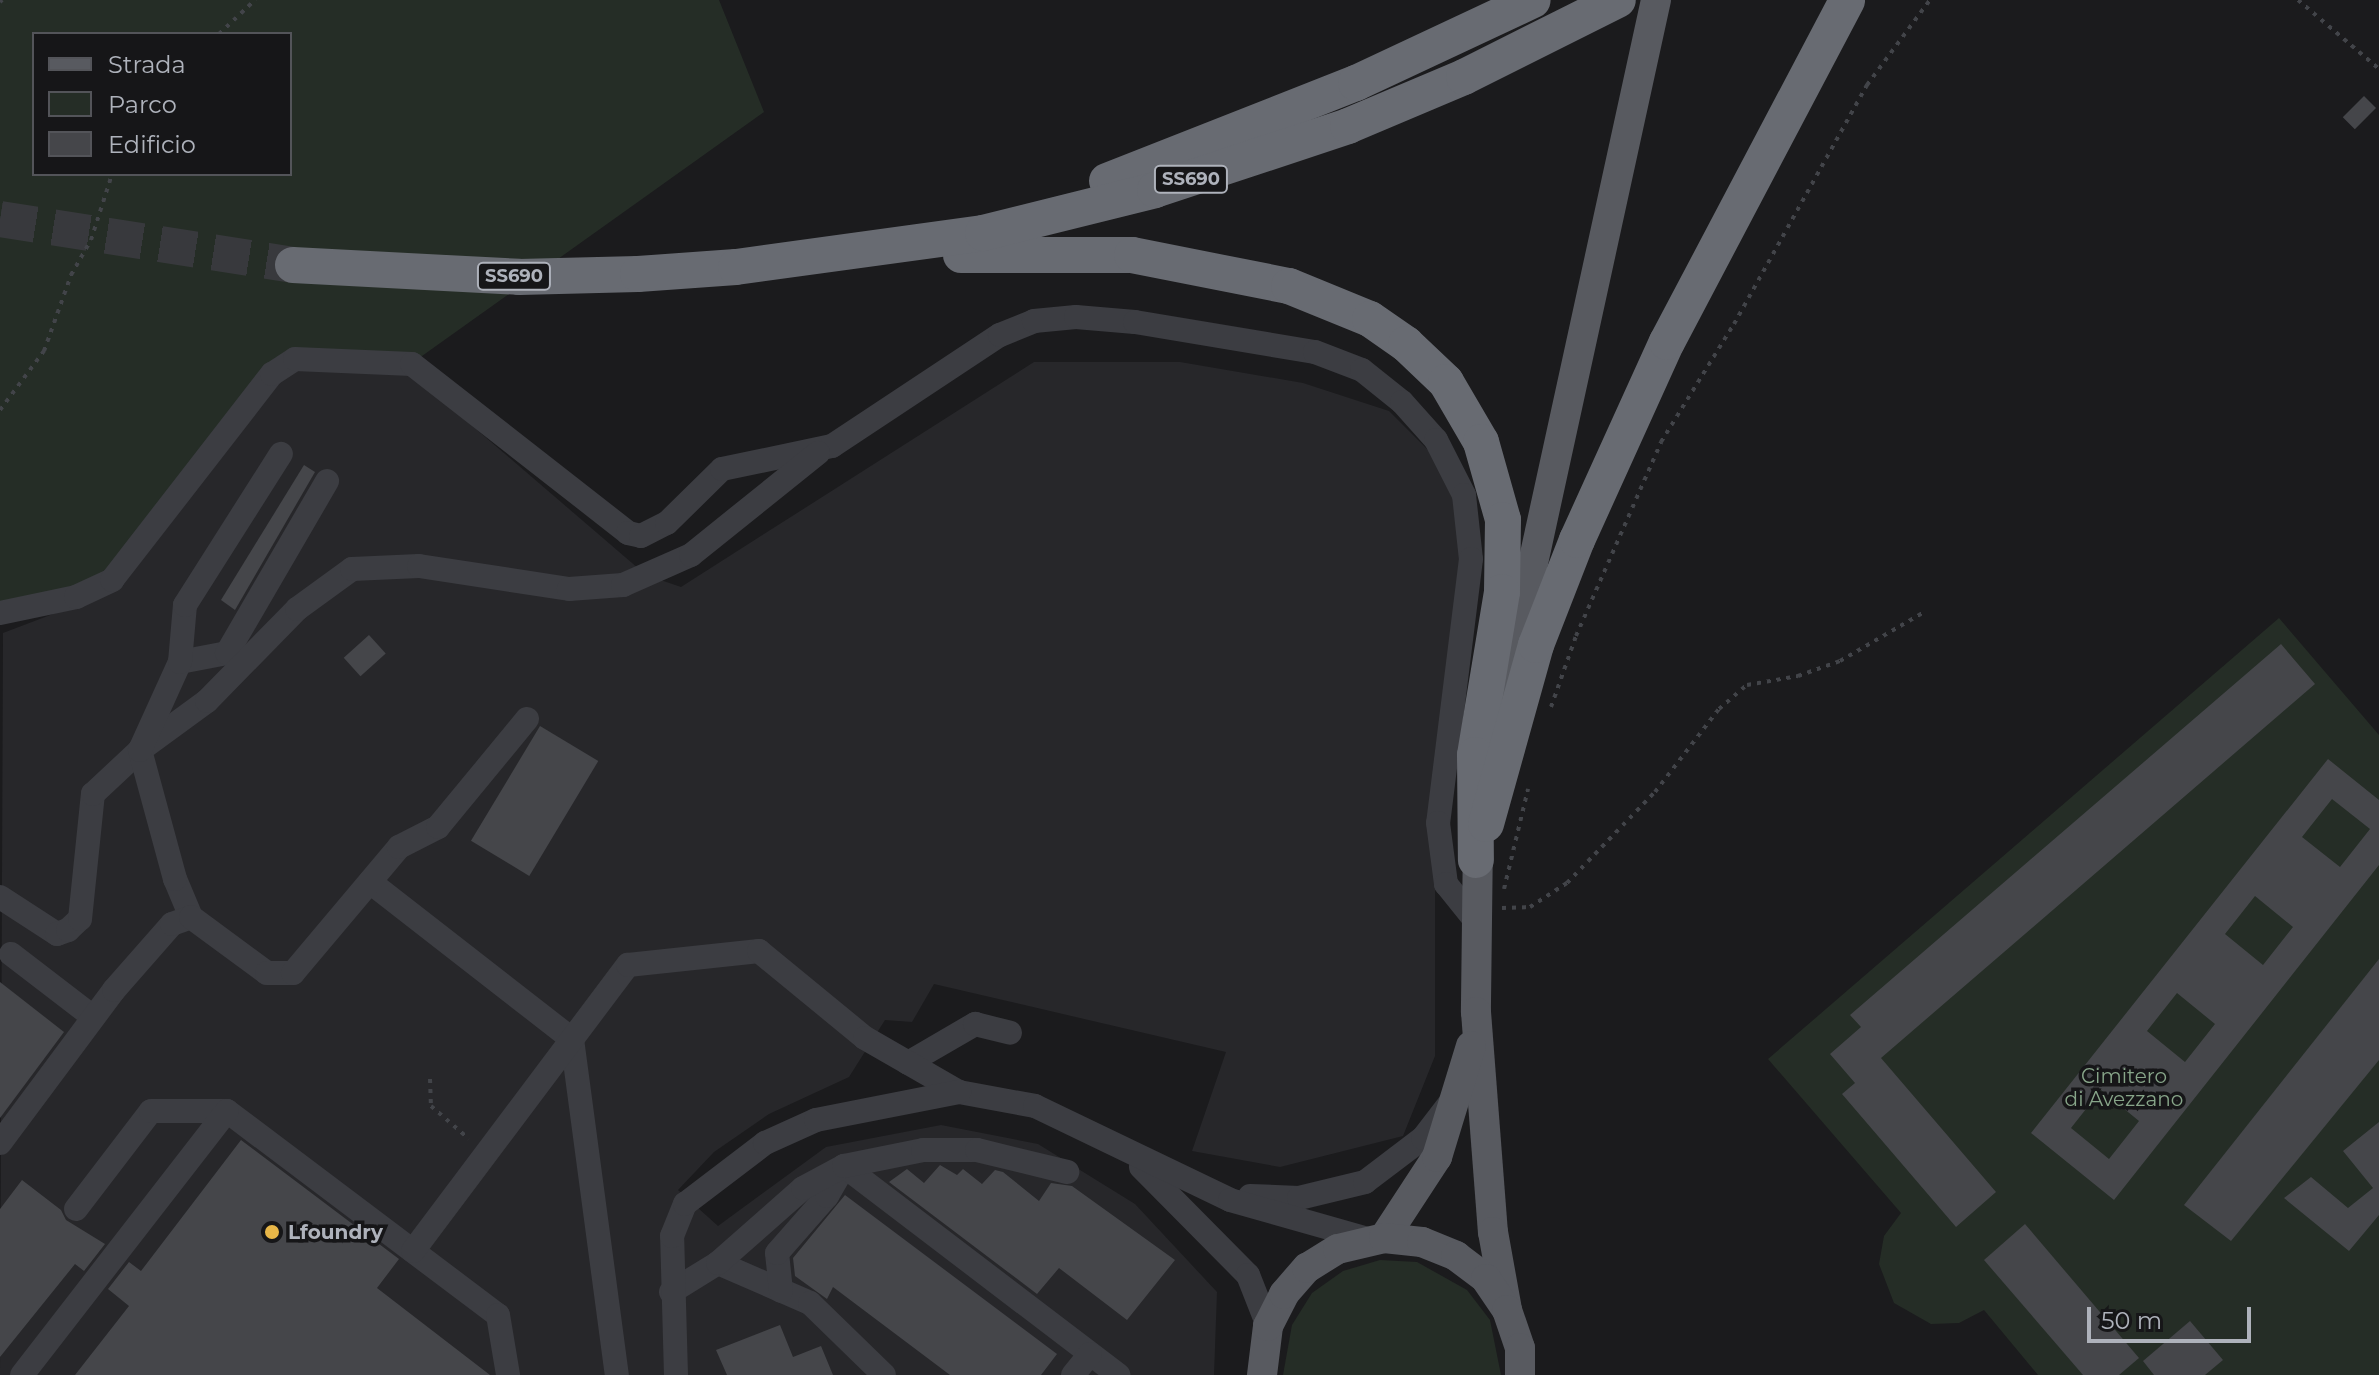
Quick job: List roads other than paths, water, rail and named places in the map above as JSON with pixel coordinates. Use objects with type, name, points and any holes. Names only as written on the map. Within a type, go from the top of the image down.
[{"type":"highway","name":"SS690","points":[[736,267],[970,220],[1086,188],[1356,83],[1533,0]]},
{"type":"highway","name":"SS690","points":[[293,265],[519,277],[736,267],[983,233],[1155,190],[1348,126],[1464,77],[1618,0]]},
{"type":"highway","points":[[1476,860],[1536,645],[1572,550],[1667,342],[1847,0]]},
{"type":"highway","points":[[736,267],[1039,252],[1159,258],[1317,294],[1358,312],[1406,344],[1446,382],[1471,421],[1493,473],[1503,520],[1503,583],[1475,755],[1476,860]]},
{"type":"main road","points":[[1520,1375],[1520,1348],[1507,1310],[1493,1232],[1476,1012],[1476,860],[1495,738],[1656,0]]},
{"type":"main road","points":[[1378,1239],[1437,1157],[1465,1076],[1476,1012]]},
{"type":"main road","points":[[1262,1375],[1268,1326],[1284,1294],[1307,1268],[1338,1249],[1378,1239],[1422,1242],[1456,1256],[1486,1279],[1507,1310]]},
{"type":"street","points":[[0,897],[57,934],[80,919],[93,794],[140,750],[207,701],[297,609],[352,569],[419,566],[557,588],[623,585],[691,555],[819,451],[857,432],[1000,335],[1053,318],[1165,326],[1315,352],[1373,378],[1436,440],[1459,482],[1470,520],[1471,559],[1438,823],[1446,884],[1474,919]]},
{"type":"street","points":[[0,613],[76,597],[112,580],[272,374],[295,359],[412,364],[634,536],[667,523],[722,469],[819,451]]},
{"type":"street","points":[[281,454],[185,605],[180,662],[140,750],[175,879],[191,917],[267,973],[293,973],[399,847],[438,827],[527,719]]},
{"type":"street","points":[[180,662],[227,653],[327,481]]},
{"type":"street","points":[[370,882],[572,1039],[617,1375]]},
{"type":"street","points":[[0,1143],[93,1017],[172,924],[191,917]]},
{"type":"street","points":[[413,1251],[628,965],[759,951],[865,1038],[959,1092],[1035,1106],[1209,1190],[1378,1239]]},
{"type":"street","points":[[11,954],[93,1017]]},
{"type":"street","points":[[908,1063],[975,1024],[1010,1033]]},
{"type":"street","points":[[1209,1190],[1299,1198],[1365,1182],[1423,1138],[1465,1076]]},
{"type":"street","points":[[676,1375],[671,1292],[672,1236],[685,1204],[723,1170],[765,1143],[816,1120],[959,1092]]},
{"type":"street","points":[[76,1209],[151,1111],[227,1111],[498,1315],[508,1375]]},
{"type":"street","points":[[22,1375],[227,1111]]},
{"type":"street","points":[[1122,1149],[1228,1250],[1248,1275],[1268,1326]]},
{"type":"street","points":[[671,1292],[718,1263],[803,1188],[844,1166],[923,1150],[977,1150],[1067,1172]]},
{"type":"street","points":[[781,1291],[777,1253],[827,1196],[844,1166]]},
{"type":"street","points":[[844,1166],[1118,1375]]},
{"type":"street","points":[[718,1263],[810,1303],[884,1375]]},
{"type":"street","points":[[1073,1375],[1090,1354]]},
{"type":"tunnel","points":[[0,219],[293,265]]},
{"type":"place","name":"Lfoundry","points":[[272,1232]]},
{"type":"park label","name":"Cimitero di Avezzano","points":[[2124,1088]]}]
